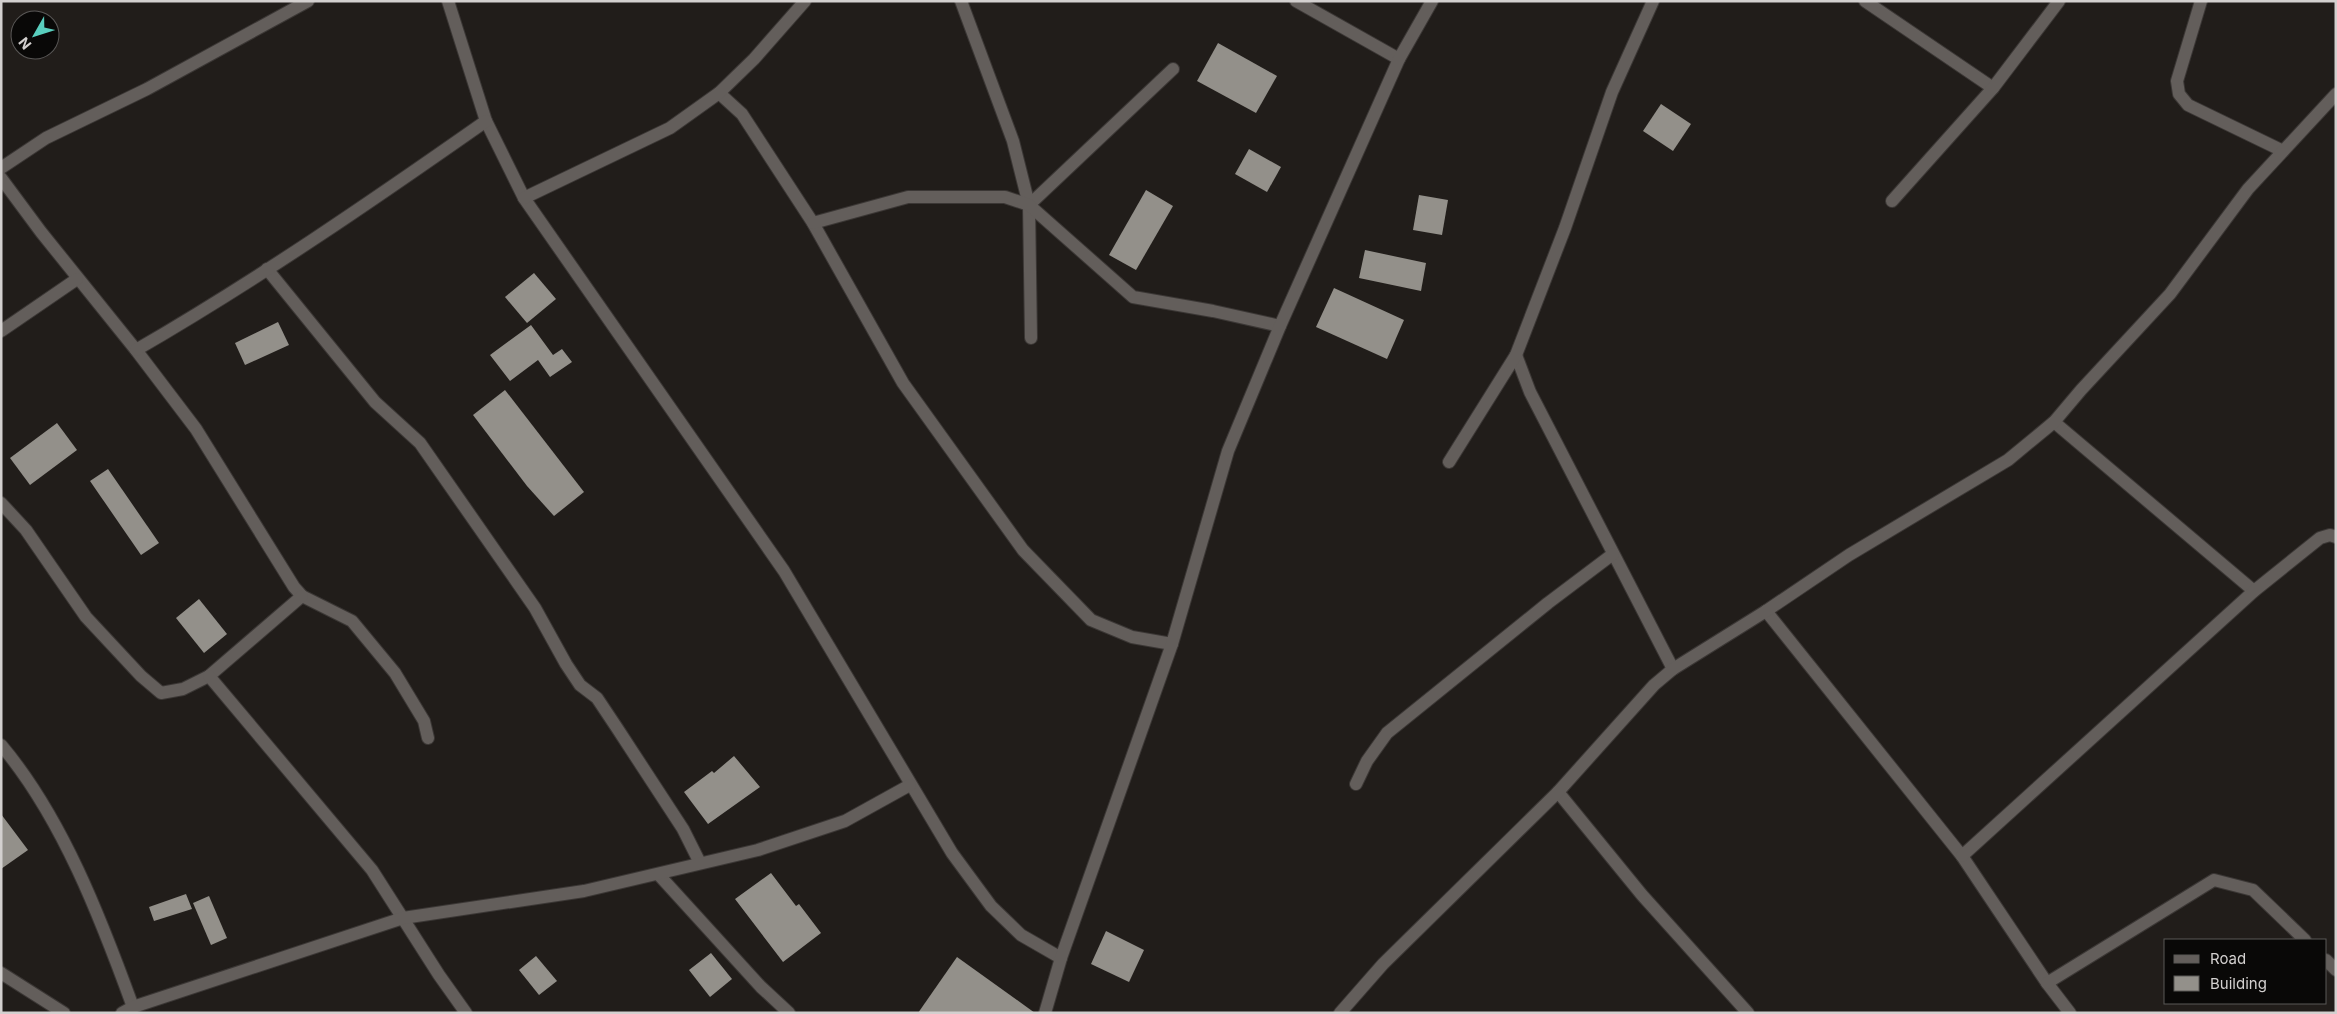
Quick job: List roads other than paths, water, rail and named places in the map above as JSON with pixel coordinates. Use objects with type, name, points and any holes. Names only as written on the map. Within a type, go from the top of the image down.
[{"type":"street","points":[[1,168],[46,138],[148,89],[308,1]]},
{"type":"street","points":[[448,1],[486,121],[524,198],[784,571],[910,785],[952,852],[991,906],[1021,935],[1061,958]]},
{"type":"street","points":[[961,1],[1013,141],[1029,205],[1031,338]]},
{"type":"street","points":[[1296,1],[1399,59]]},
{"type":"street","points":[[1045,1013],[1061,958],[1172,644],[1228,451],[1280,326],[1399,59],[1432,1]]},
{"type":"street","points":[[1449,462],[1516,355],[1565,228],[1612,92],[1652,1]]},
{"type":"street","points":[[1866,1],[1993,88]]},
{"type":"street","points":[[1892,201],[1993,88],[2059,1]]},
{"type":"street","points":[[2201,1],[2177,81],[2179,94],[2188,105],[2283,151]]},
{"type":"street","points":[[524,198],[670,128],[719,92],[754,59],[806,2]]},
{"type":"street","points":[[1029,205],[1173,69]]},
{"type":"street","points":[[719,92],[742,114],[813,223],[903,383],[1023,550],[1091,620],[1132,638],[1172,644]]},
{"type":"street","points":[[1340,1013],[1383,964],[1558,792],[1654,685],[1673,669],[1766,611],[1849,555],[2008,460],[2054,422],[2170,294],[2248,189],[2336,94]]},
{"type":"street","points":[[136,350],[186,321],[370,203],[486,121]]},
{"type":"street","points":[[1,178],[77,279],[136,350],[196,429],[261,537],[302,596],[352,621],[395,672],[424,721],[428,738]]},
{"type":"street","points":[[813,223],[908,198],[1005,197],[1029,205],[1133,297],[1214,311],[1280,326]]},
{"type":"street","points":[[267,269],[375,402],[420,443],[536,608],[566,664],[580,685],[597,698],[618,728],[683,829],[700,863]]},
{"type":"street","points":[[1,331],[77,279]]},
{"type":"street","points":[[1516,355],[1530,392],[1673,669]]},
{"type":"street","points":[[2054,422],[2254,591]]},
{"type":"street","points":[[1,503],[26,530],[86,617],[141,676],[161,693],[183,689],[209,676],[302,596]]},
{"type":"street","points":[[1962,856],[2254,591],[2320,538],[2330,535],[2336,537]]},
{"type":"street","points":[[1356,784],[1367,760],[1387,732],[1548,603],[1614,554]]},
{"type":"street","points":[[1766,611],[1962,856],[2047,983],[2070,1013]]},
{"type":"street","points":[[209,676],[372,870],[439,976],[466,1013]]},
{"type":"street","points":[[1,745],[16,762],[50,816],[106,931],[128,1010],[403,918],[584,890],[758,850],[845,821],[910,785]]},
{"type":"street","points":[[1558,792],[1642,895],[1748,1013]]},
{"type":"street","points":[[659,874],[755,980],[789,1013]]},
{"type":"street","points":[[2047,983],[2214,880],[2253,890],[2304,939]]},
{"type":"street","points":[[2327,961],[2336,970]]},
{"type":"street","points":[[1,973],[64,1013]]}]
